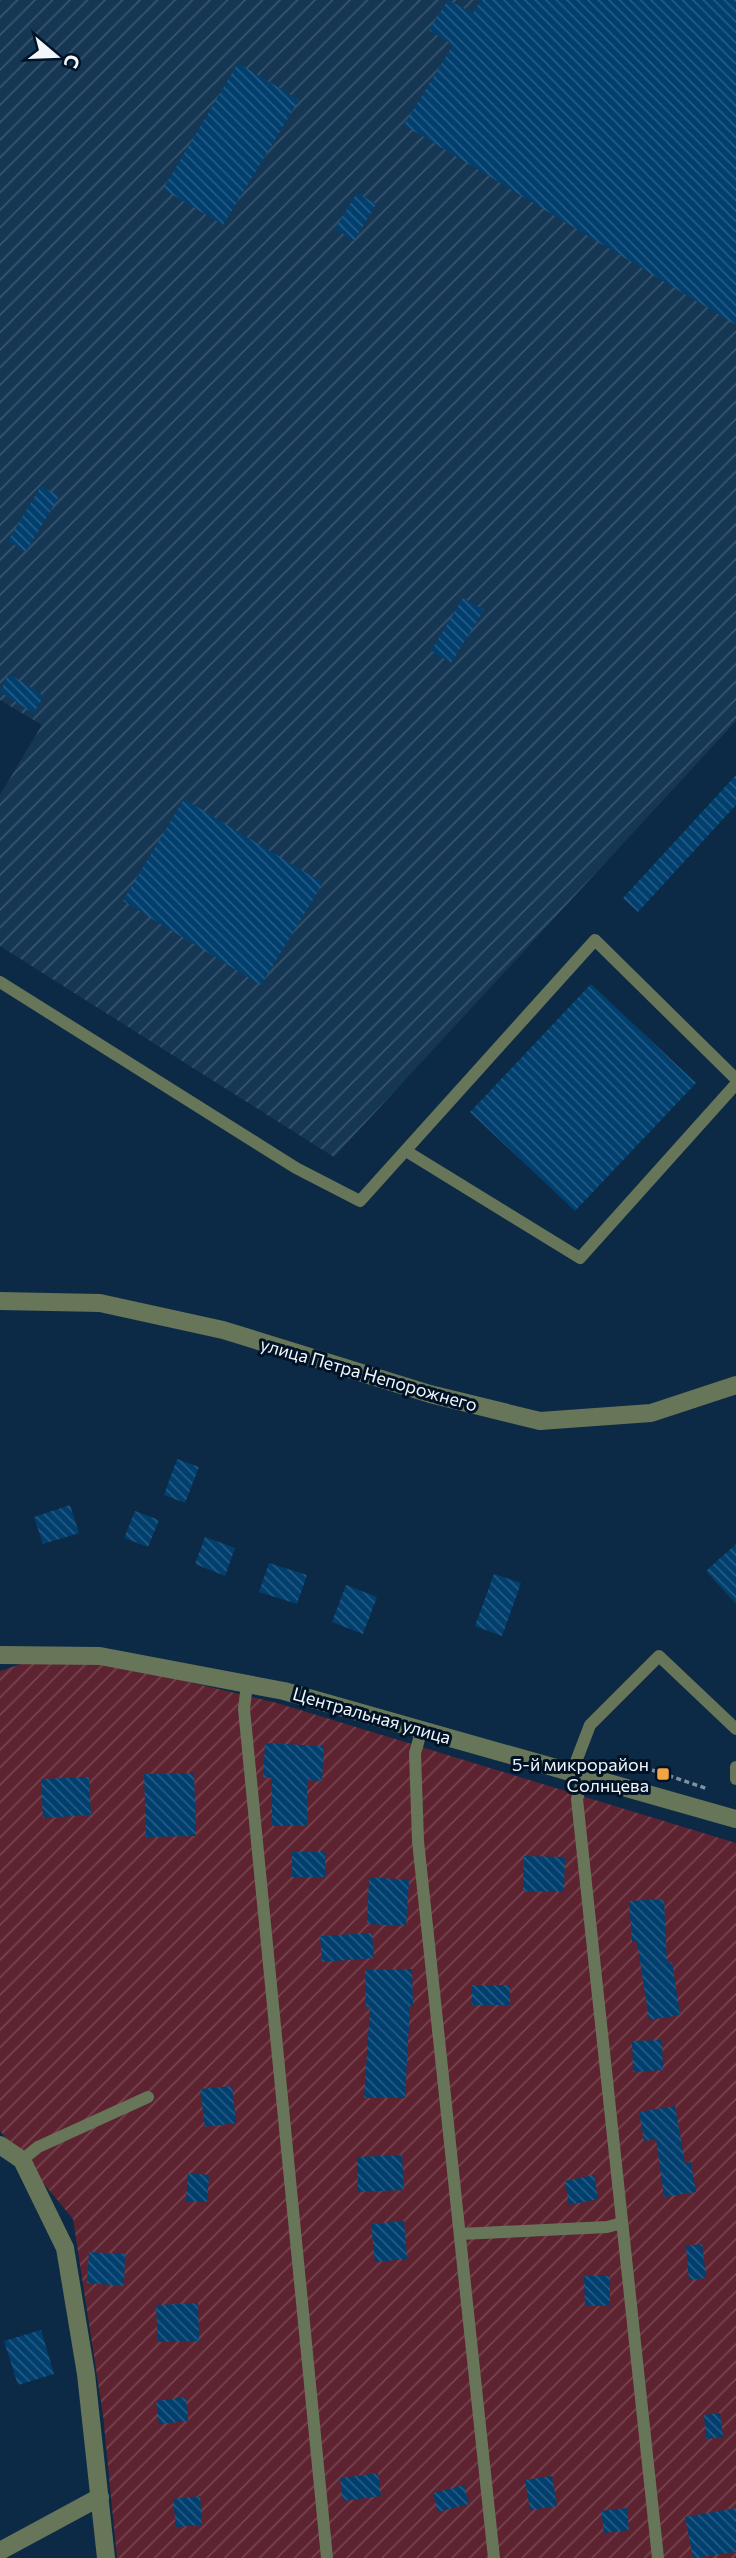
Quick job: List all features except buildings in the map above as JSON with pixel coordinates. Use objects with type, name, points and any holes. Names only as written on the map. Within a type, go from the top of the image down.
[{"type":"street","name":"улица Петра Непорожнего","points":[[0,1301],[100,1303],[223,1330],[430,1394],[540,1421],[651,1413],[736,1385]]},
{"type":"street","name":"Центральная улица","points":[[0,1655],[100,1656],[247,1684],[422,1729],[736,1819]]},
{"type":"street","points":[[8,2154],[65,2248],[86,2374],[92,2455],[100,2497],[106,2558]]},
{"type":"street","points":[[0,2551],[100,2497]]},
{"type":"lane","points":[[0,982],[296,1168],[360,1201],[595,940],[736,1082],[580,1258],[406,1151]]},
{"type":"lane","points":[[658,2558],[577,1799],[578,1773],[590,1726],[659,1656],[736,1728]]},
{"type":"lane","points":[[247,1684],[246,1723],[327,2558]]},
{"type":"lane","points":[[422,1729],[415,1753],[418,1841],[494,2558]]},
{"type":"lane","points":[[736,1767],[736,1779]]},
{"type":"lane","points":[[8,2154],[37,2147],[148,2097]]},
{"type":"lane","points":[[460,2234],[607,2227],[622,2223]]},
{"type":"path","points":[[620,1759],[707,1789]]},
{"type":"shaded area","points":[[0,0],[736,0],[736,721],[334,1157],[0,946],[0,795],[42,725],[0,700]]},
{"type":"shaded area","points":[[60,1651],[277,1703],[736,1843],[736,2558],[117,2558],[103,2415],[73,2219],[0,2131],[0,1671]]},
{"type":"place","name":"5-й микрорайон Солнцева","points":[[663,1774]]}]
